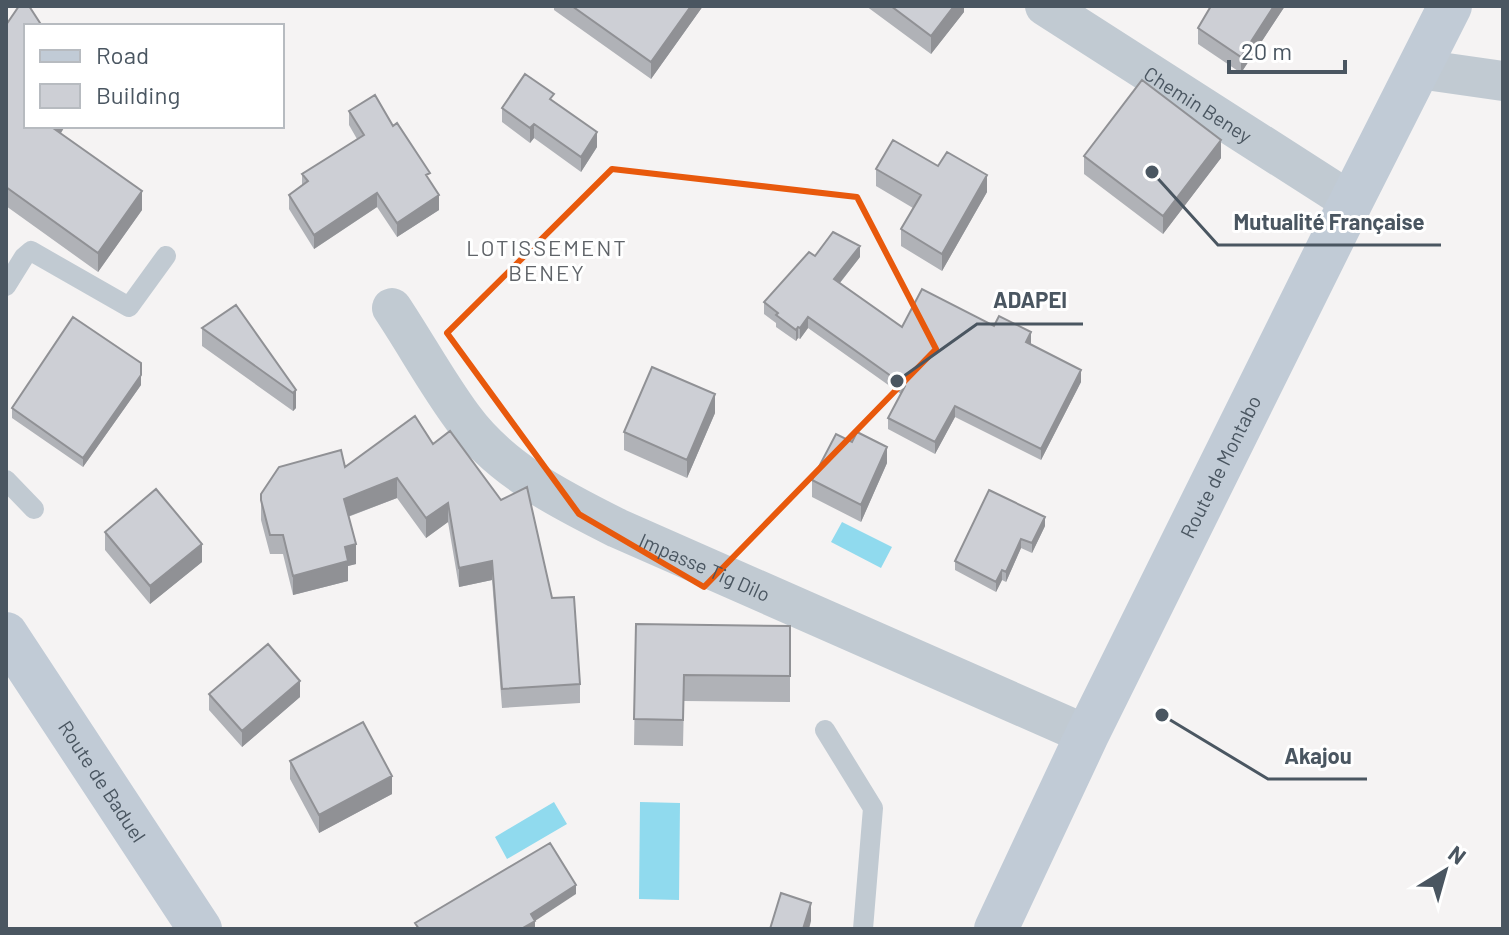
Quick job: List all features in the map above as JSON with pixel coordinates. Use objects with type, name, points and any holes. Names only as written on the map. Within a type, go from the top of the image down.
[{"type":"main road","name":"Route de Montabo","points":[[996,929],[1087,735],[1450,6]]},
{"type":"main road","name":"Route de Baduel","points":[[6,634],[199,929]]},
{"type":"street","name":"Chemin Beney","points":[[1045,6],[1351,202]]},
{"type":"street","points":[[1419,69],[1503,81]]},
{"type":"street","name":"Impasse Tig Dilo","points":[[392,308],[464,419],[492,450],[560,500],[1087,735]]},
{"type":"lane","points":[[6,286],[31,251],[129,307],[166,256]]},
{"type":"lane","points":[[6,480],[34,509]]},
{"type":"lane","points":[[825,730],[873,808],[863,929]]},
{"type":"highlighted area","points":[[612,169],[857,197],[936,349],[704,587],[579,514],[447,333]]},
{"type":"water","points":[[842,522],[892,547],[881,568],[831,542]]},
{"type":"water","points":[[554,802],[567,824],[507,859],[495,837]]},
{"type":"water","points":[[640,802],[680,803],[679,900],[639,899]]},
{"type":"building","points":[[19,6],[29,6],[41,24],[24,24],[24,128],[53,128],[142,191],[98,253],[6,187],[6,25]]},
{"type":"building","points":[[572,6],[691,6],[651,62]]},
{"type":"building","points":[[891,6],[954,6],[931,36]]},
{"type":"building","points":[[1211,6],[1274,6],[1241,57],[1198,28]]},
{"type":"building","points":[[525,74],[554,94],[550,99],[597,132],[581,157],[534,124],[530,128],[502,108]]},
{"type":"building","points":[[1142,80],[1221,140],[1163,216],[1084,156]]},
{"type":"building","points":[[375,95],[393,126],[397,123],[430,173],[426,175],[439,195],[397,223],[377,193],[314,235],[289,195],[308,181],[302,174],[364,135],[349,111]]},
{"type":"building","points":[[893,140],[938,166],[947,152],[987,175],[942,254],[901,229],[921,195],[876,169]]},
{"type":"building","points":[[833,232],[860,246],[834,279],[902,327],[922,289],[994,326],[999,316],[1031,332],[1026,342],[1081,370],[1041,449],[955,406],[935,442],[888,418],[905,386],[808,317],[796,330],[776,315],[778,313],[764,302],[809,252],[815,256]]},
{"type":"building","points":[[236,305],[296,390],[293,393],[202,328]]},
{"type":"building","points":[[73,317],[141,363],[141,375],[83,458],[12,408]]},
{"type":"building","points":[[652,367],[715,394],[687,460],[624,432]]},
{"type":"building","points":[[415,416],[433,444],[450,431],[501,500],[527,487],[552,598],[574,597],[580,684],[502,689],[492,561],[459,568],[448,503],[426,518],[397,478],[344,499],[356,544],[345,547],[348,561],[293,576],[283,535],[270,535],[261,500],[261,494],[279,467],[341,450],[345,467]]},
{"type":"building","points":[[857,432],[887,447],[861,505],[812,480],[836,434],[852,442]]},
{"type":"building","points":[[156,489],[202,544],[150,586],[105,532]]},
{"type":"building","points":[[989,490],[1045,517],[1032,543],[1021,539],[1006,572],[1002,570],[996,582],[955,561]]},
{"type":"building","points":[[636,624],[790,626],[790,676],[684,675],[683,720],[634,719]]},
{"type":"building","points":[[268,644],[300,681],[242,731],[209,694]]},
{"type":"building","points":[[363,722],[392,776],[319,815],[290,761]]},
{"type":"building","points":[[550,843],[576,885],[531,914],[535,921],[521,929],[419,929],[415,923]]},
{"type":"building","points":[[781,893],[811,903],[803,929],[770,929]]},
{"type":"place","name":"Mutualité Française","points":[[1152,172]]},
{"type":"place","name":"ADAPEI","points":[[897,381]]},
{"type":"place","name":"Akajou","points":[[1162,715]]},
{"type":"district","name":"LOTISSEMENT BENEY","points":[[547,260]]}]
